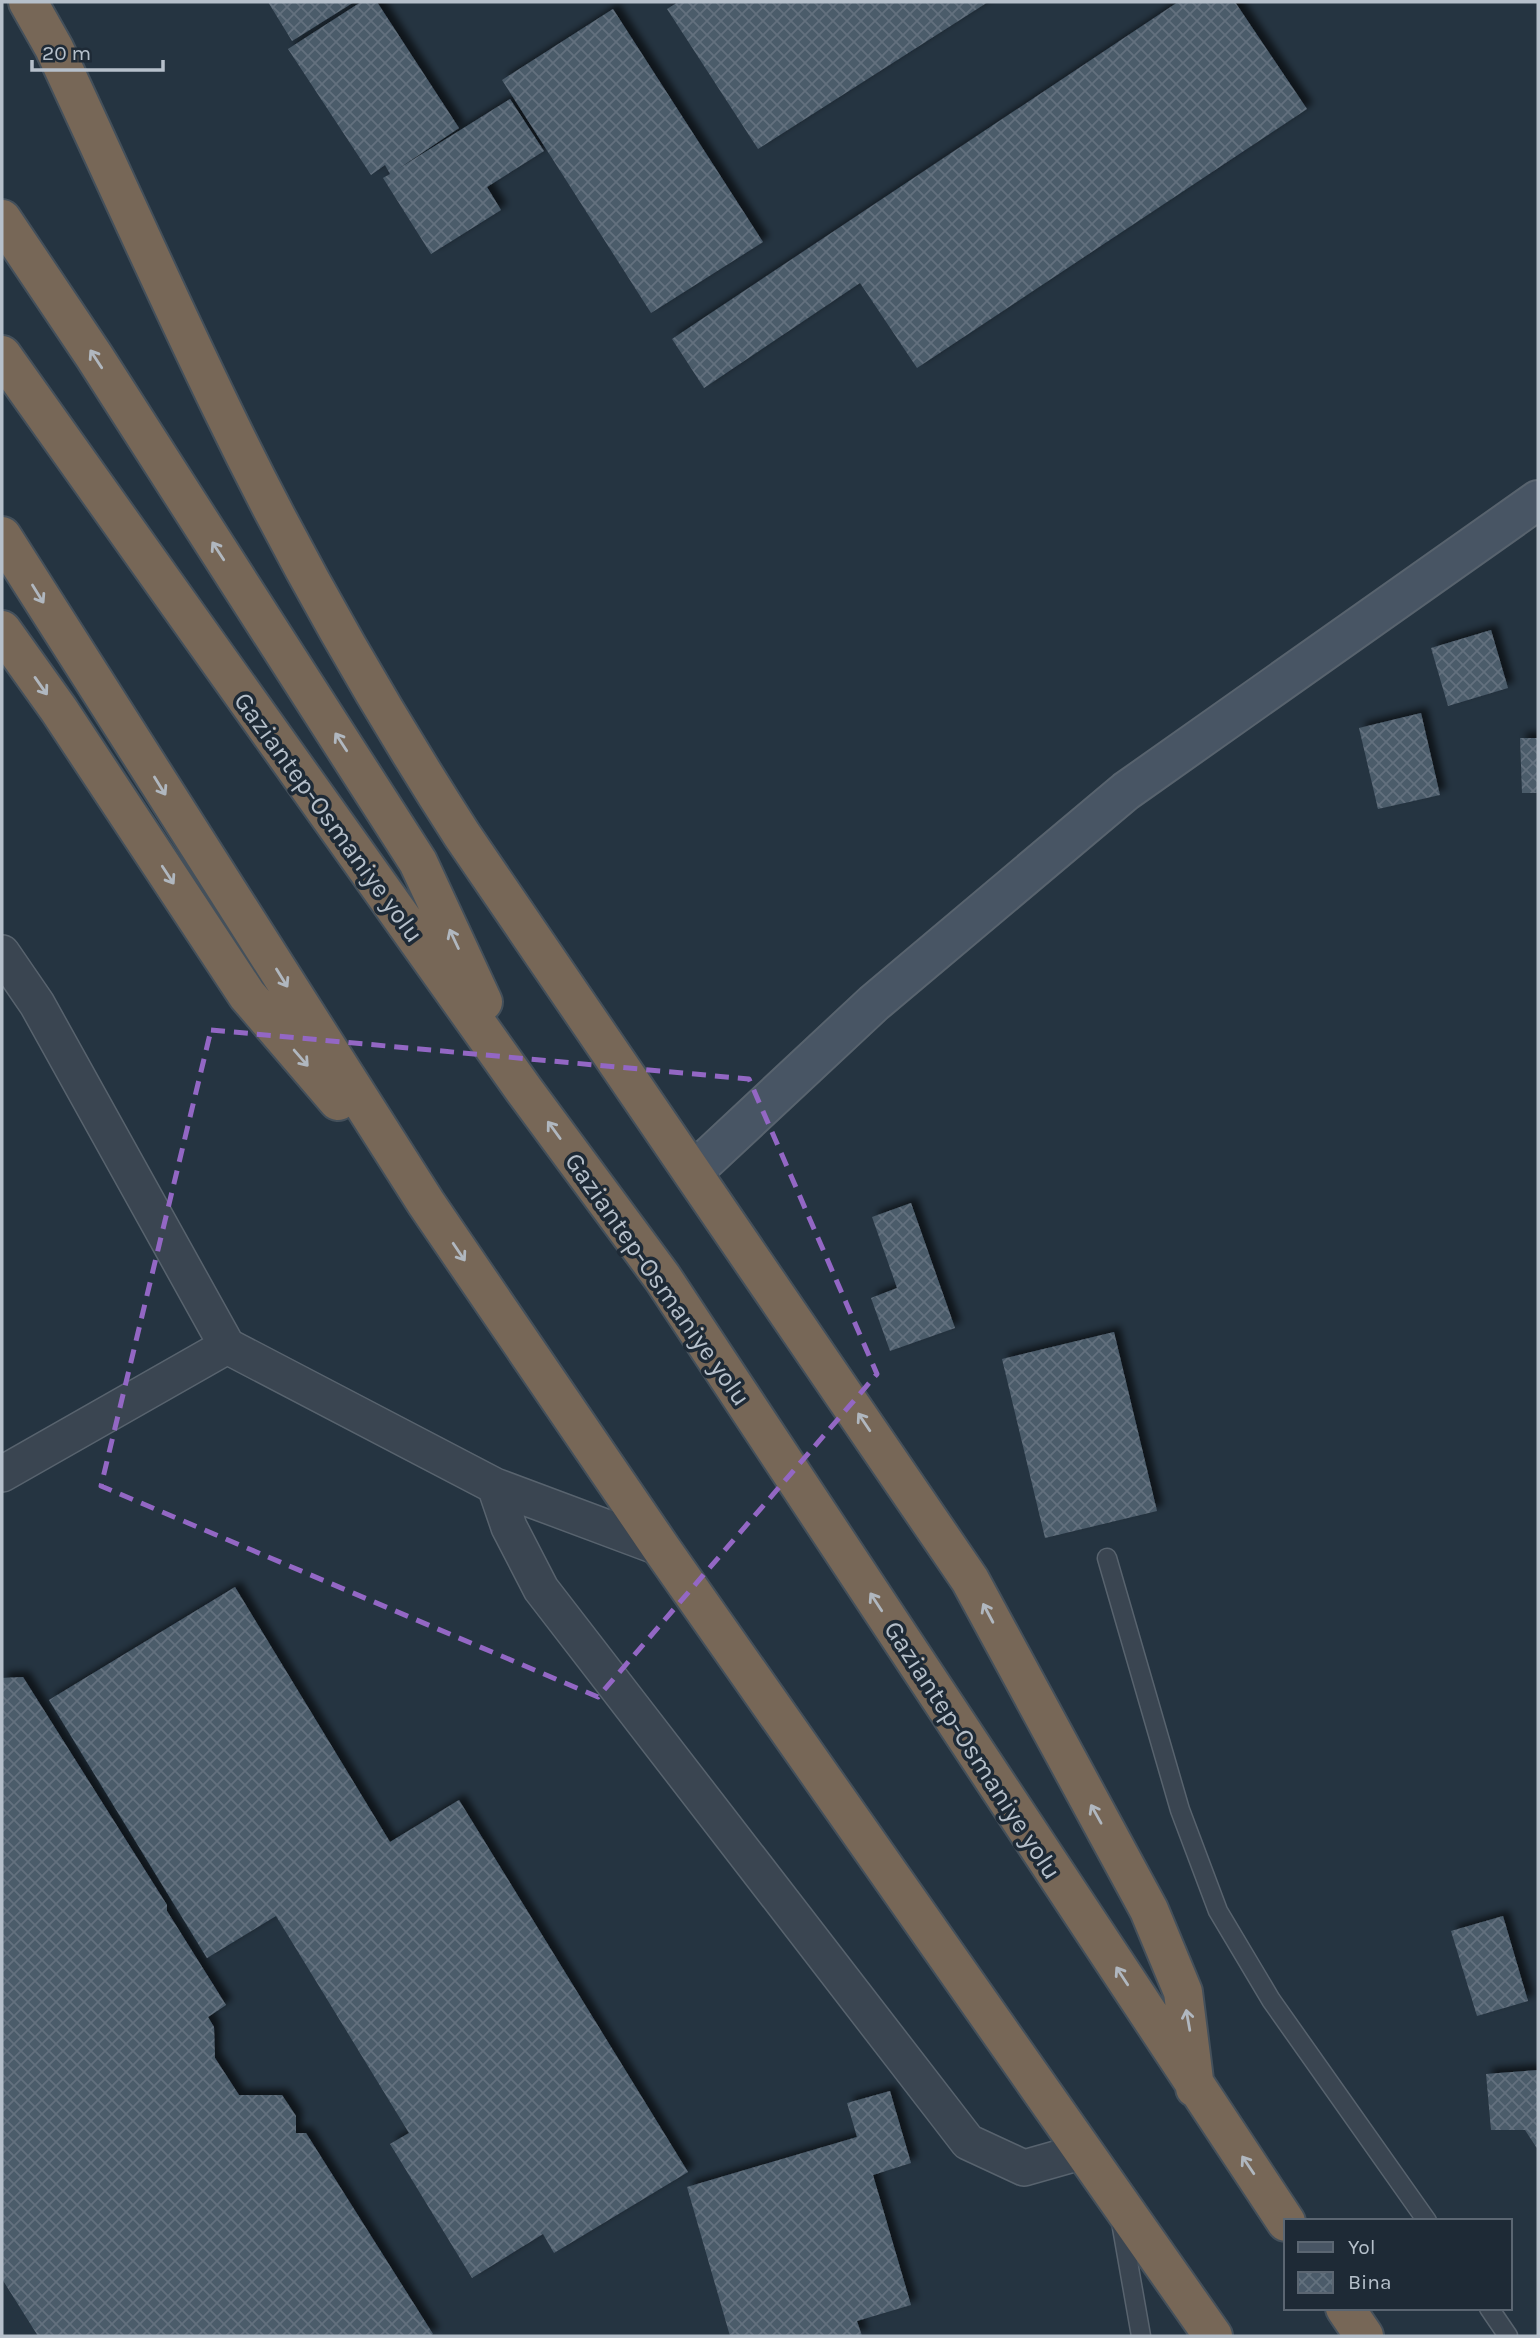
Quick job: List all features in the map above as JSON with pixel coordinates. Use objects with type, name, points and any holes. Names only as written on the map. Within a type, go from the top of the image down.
[{"type":"highway","points":[[27,2],[54,48],[222,410],[327,610],[404,745],[462,835],[970,1580],[1149,1910],[1183,1992],[1195,2088]]},
{"type":"highway","points":[[2,219],[94,356],[418,862],[524,1090]]},
{"type":"highway","name":"Gaziantep-Osmaniye yolu","points":[[2,355],[524,1090],[662,1277],[1284,2219]]},
{"type":"highway","points":[[2,536],[426,1203],[661,1548],[1213,2336]]},
{"type":"highway","points":[[2,630],[59,710],[247,995],[426,1203]]},
{"type":"highway","points":[[1346,2310],[1364,2336]]},
{"type":"street","points":[[693,1172],[874,1003],[1126,791],[1538,500]]},
{"type":"street","points":[[2,953],[37,1004],[227,1346],[495,1486],[661,1548]]},
{"type":"street","points":[[2,1474],[227,1346]]},
{"type":"street","points":[[495,1486],[509,1527],[541,1589],[968,2142],[1024,2168],[1084,2151]]},
{"type":"lane","points":[[1107,1558],[1180,1810],[1218,1910],[1271,2000],[1426,2219]]},
{"type":"lane","points":[[1116,2197],[1141,2336]]},
{"type":"lane","points":[[1490,2310],[1508,2336]]},
{"type":"highlighted area","points":[[211,1030],[749,1079],[877,1374],[598,1697],[101,1486]]},
{"type":"building","points":[[268,2],[354,2],[292,41]]},
{"type":"building","points":[[361,2],[377,2],[459,128],[398,169],[510,99],[544,151],[487,187],[501,210],[431,254],[383,178],[390,174],[385,165],[371,175],[288,49]]},
{"type":"building","points":[[678,2],[988,2],[758,149],[667,9]]},
{"type":"building","points":[[1178,2],[1235,2],[1307,109],[917,368],[860,283],[704,388],[672,339]]},
{"type":"building","points":[[613,9],[763,242],[651,313],[502,80]]},
{"type":"building","points":[[1491,630],[1508,688],[1448,706],[1431,648]]},
{"type":"building","points":[[1421,713],[1440,795],[1378,809],[1359,728]]},
{"type":"building","points":[[1520,738],[1538,738],[1538,793],[1522,793]]},
{"type":"building","points":[[911,1203],[955,1328],[890,1351],[871,1298],[897,1288],[872,1217]]},
{"type":"building","points":[[1114,1332],[1157,1511],[1045,1538],[1002,1359]]},
{"type":"building","points":[[235,1587],[390,1842],[459,1800],[688,2172],[554,2253],[543,2234],[472,2278],[390,2144],[409,2133],[276,1916],[207,1958],[49,1700]]},
{"type":"building","points":[[23,1677],[167,1905],[167,1911],[226,2005],[208,2017],[214,2027],[215,2058],[239,2095],[282,2095],[296,2116],[296,2133],[306,2133],[433,2334],[430,2336],[38,2336],[2,2279],[2,1678]]},
{"type":"building","points":[[1503,1916],[1528,2001],[1477,2016],[1451,1931]]},
{"type":"building","points":[[1538,2070],[1538,2150],[1525,2130],[1491,2130],[1486,2074]]},
{"type":"building","points":[[890,2091],[911,2163],[873,2175],[911,2305],[857,2321],[862,2336],[730,2336],[687,2187],[857,2137],[847,2103]]}]
